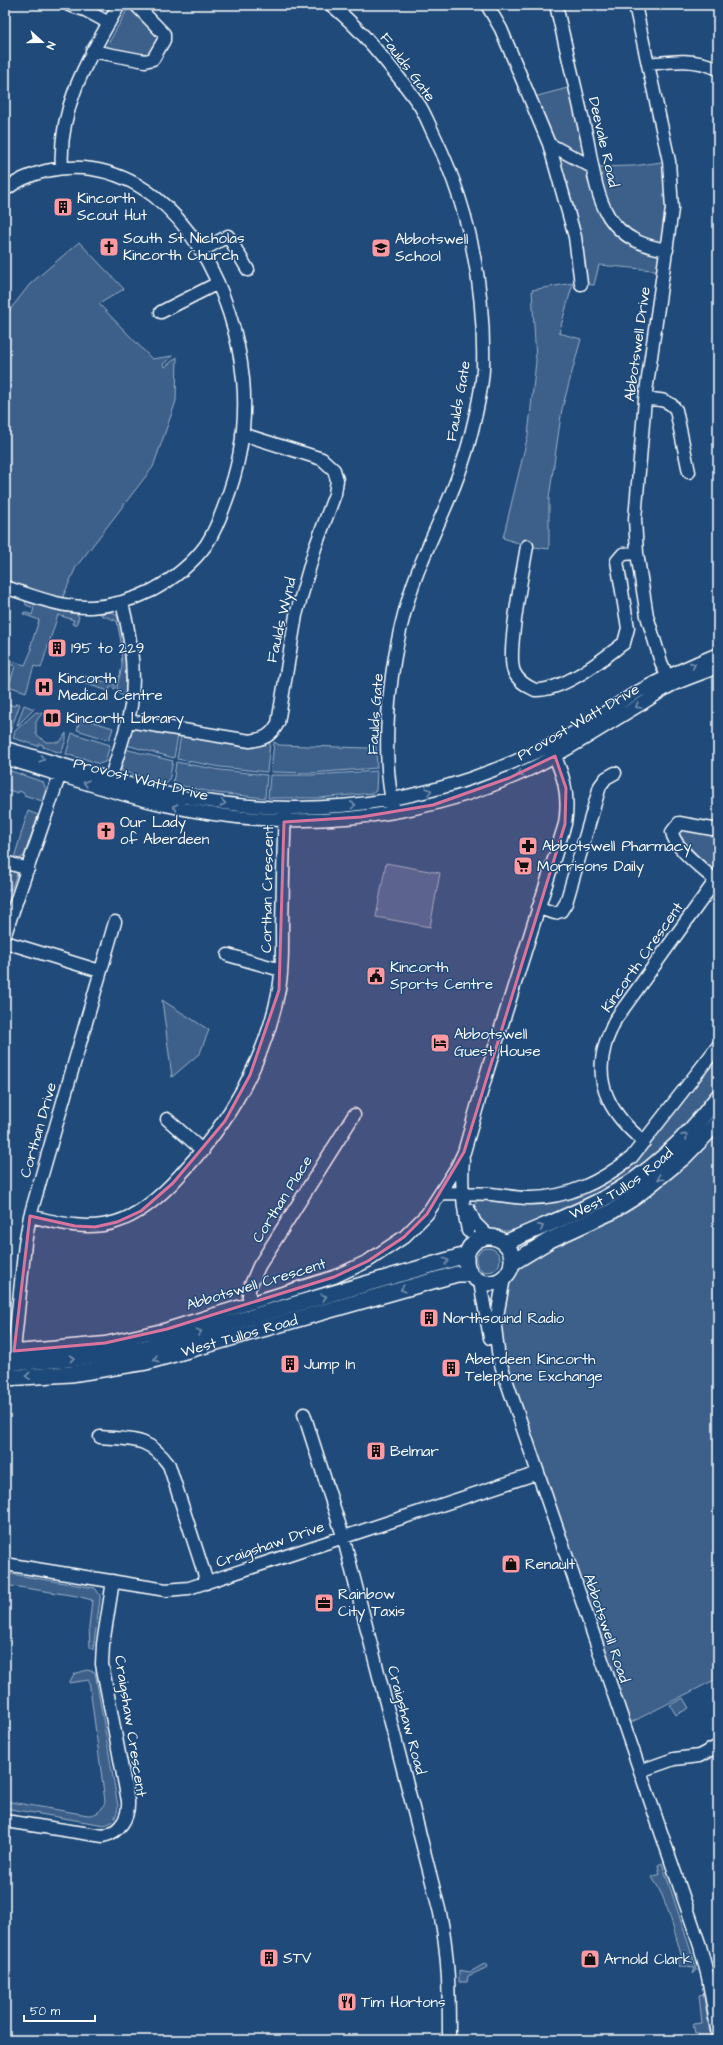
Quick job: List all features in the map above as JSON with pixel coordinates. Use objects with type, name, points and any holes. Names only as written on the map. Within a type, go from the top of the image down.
[{"type":"main road","name":"West Tullos Road","points":[[505,1243],[605,1198],[643,1174],[677,1145],[718,1097]]},
{"type":"main road","name":"West Tullos Road","points":[[512,1263],[544,1244],[611,1212],[635,1197],[680,1161],[718,1122]]},
{"type":"main road","points":[[488,1236],[500,1239],[505,1243],[512,1256],[512,1263],[504,1278],[492,1283],[475,1278],[466,1262],[466,1255],[474,1242],[479,1238],[488,1236]]},
{"type":"main road","name":"West Tullos Road","points":[[8,1355],[70,1359],[144,1348],[466,1255]]},
{"type":"main road","name":"West Tullos Road","points":[[5,1378],[71,1374],[146,1362],[457,1274],[475,1278]]},
{"type":"street","points":[[69,5],[85,10],[109,23]]},
{"type":"street","points":[[62,168],[61,151],[68,105],[92,51],[119,5]]},
{"type":"street","points":[[92,51],[145,61],[153,59],[164,40],[164,34],[136,5]]},
{"type":"street","name":"Faulds Gate","points":[[331,5],[346,16],[376,49],[410,91],[424,115],[454,179],[474,248],[482,314],[483,372],[469,442],[453,489],[412,588],[400,631],[392,679],[387,736],[391,799],[394,811]]},
{"type":"street","points":[[487,5],[501,29],[550,144],[575,236],[581,284]]},
{"type":"street","name":"Deevale Road","points":[[556,5],[592,167],[602,203],[609,216],[627,237],[637,242],[667,250]]},
{"type":"street","name":"Abbotswell Drive","points":[[635,5],[669,161],[672,209],[645,399],[635,519],[637,553],[647,616],[661,662],[669,681]]},
{"type":"street","points":[[648,64],[685,60],[707,64],[718,69]]},
{"type":"street","points":[[550,144],[592,167]]},
{"type":"street","points":[[5,190],[13,183],[34,174],[62,168],[80,167],[118,176],[144,188],[168,208],[201,251],[218,283],[231,321],[243,380],[242,434],[232,486],[219,521],[206,545],[189,564],[160,586],[122,603],[93,607],[70,606],[5,587]]},
{"type":"street","points":[[201,251],[228,236],[248,270]]},
{"type":"street","points":[[161,312],[218,283]]},
{"type":"street","points":[[645,399],[666,401],[672,404],[676,410],[689,472]]},
{"type":"street","name":"Faulds Wynd","points":[[128,720],[250,741],[267,737],[272,733],[278,724],[296,615],[315,548],[335,494],[337,480],[334,470],[322,459],[242,434]]},
{"type":"street","points":[[527,546],[514,630],[512,664],[514,674],[535,690],[553,688],[590,667],[624,643],[628,628],[617,561],[623,554],[637,553]]},
{"type":"street","points":[[109,783],[128,720],[132,692],[132,662],[129,632],[122,603]]},
{"type":"street","name":"Provost Watt Drive","points":[[5,758],[61,770],[109,783],[226,804],[285,809],[340,806],[391,799],[429,792],[462,782],[520,760],[718,654]]},
{"type":"street","name":"Provost Watt Drive","points":[[109,783],[150,801],[205,813],[284,822],[361,817],[433,805],[469,794],[509,778],[555,756],[669,681],[718,667]]},
{"type":"street","name":"Abbotswell Crescent","points":[[8,1355],[105,1343],[167,1329],[334,1277],[368,1261],[404,1237],[427,1214],[457,1168],[464,1152],[488,1069],[565,824],[567,810],[566,788],[550,745]]},
{"type":"street","name":"Provost Watt Drive","points":[[5,748],[61,770]]},
{"type":"street","points":[[5,934],[61,770]]},
{"type":"street","points":[[538,908],[555,913],[563,909],[600,786],[606,778],[615,773]]},
{"type":"street","name":"Corthan Crescent","points":[[30,1216],[75,1226],[95,1227],[117,1222],[141,1211],[157,1198],[203,1151],[225,1120],[250,1075],[279,990],[281,970],[285,809]]},
{"type":"street","points":[[717,879],[680,847],[673,838],[672,832],[679,823],[718,830]]},
{"type":"street","points":[[5,862],[28,869]]},
{"type":"street","name":"Kincorth Crescent","points":[[644,1142],[630,1130],[614,1112],[606,1094],[602,1074],[604,1046],[615,1020],[717,879]]},
{"type":"street","name":"Corthan Drive","points":[[8,1355],[30,1216],[115,922]]},
{"type":"street","points":[[5,942],[100,971]]},
{"type":"street","name":"Corthan Crescent","points":[[228,955],[281,970]]},
{"type":"street","points":[[441,1193],[493,1194],[527,1198],[546,1198],[564,1195],[582,1189],[612,1172],[631,1158],[718,1046]]},
{"type":"street","name":"Corthan Place","points":[[249,1303],[248,1289],[259,1266],[354,1115]]},
{"type":"street","points":[[167,1119],[203,1151]]},
{"type":"street","name":"Abbotswell Crescent","points":[[464,1152],[462,1175],[464,1213],[468,1232]]},
{"type":"street","name":"Abbotswell Crescent","points":[[464,1193],[474,1223],[488,1236]]},
{"type":"street","points":[[475,1278],[493,1348],[499,1359]]},
{"type":"street","points":[[499,1359],[494,1327],[504,1278]]},
{"type":"street","name":"Abbotswell Road","points":[[499,1359],[700,1946],[708,1977],[718,2034]]},
{"type":"street","name":"Craigshaw Road","points":[[304,1414],[343,1536],[421,1836],[446,1943],[449,1969],[449,2040]]},
{"type":"street","points":[[100,1437],[140,1440],[149,1444],[162,1454],[169,1465],[206,1583]]},
{"type":"street","name":"Craigshaw Drive","points":[[5,1564],[166,1590],[189,1588],[538,1473]]},
{"type":"street","name":"Craigshaw Crescent","points":[[5,1821],[103,1836],[117,1830],[126,1818],[128,1801],[102,1664],[103,1644],[113,1581]]},
{"type":"street","points":[[640,1771],[674,1759],[699,1756],[718,1746]]},
{"type":"highlighted area","points":[[555,756],[566,788],[565,824],[464,1152],[427,1214],[404,1237],[368,1261],[334,1277],[167,1329],[105,1343],[14,1351],[30,1216],[75,1226],[95,1227],[117,1222],[141,1211],[173,1183],[225,1121],[250,1075],[279,990],[284,822],[361,817],[433,805],[509,778]]},
{"type":"shaded area","points":[[128,8],[132,8],[157,31],[158,41],[147,57],[108,48],[107,46]]},
{"type":"shaded area","points":[[575,86],[593,167],[633,166],[669,161],[664,271],[599,265],[594,285],[581,284],[579,259],[530,98]]},
{"type":"shaded area","points":[[79,242],[124,289],[99,304],[152,359],[173,356],[163,364],[165,367],[177,357],[176,401],[153,467],[76,567],[62,599],[5,582],[5,308],[9,311],[30,284]]},
{"type":"shaded area","points":[[573,283],[559,333],[581,339],[562,409],[549,498],[549,549],[527,546],[503,538],[528,435],[536,361],[532,290]]},
{"type":"shaded area","points":[[25,601],[59,611],[77,614],[79,617],[76,625],[72,624],[74,620],[58,615],[41,668],[34,666],[26,692],[5,685],[5,681],[10,683],[15,666],[9,664],[8,660],[25,665],[32,649],[30,648],[39,620],[23,614],[24,612],[32,615],[34,608],[26,605]]},
{"type":"shaded area","points":[[113,612],[117,617],[123,636],[126,690],[124,696],[119,694],[117,686],[122,667],[121,642],[117,621],[101,615],[101,613]]},
{"type":"shaded area","points":[[81,675],[115,685],[115,689],[110,687],[109,691],[79,682]]},
{"type":"shaded area","points":[[16,703],[20,704],[9,735],[5,732],[5,714],[8,704],[15,706]]},
{"type":"shaded area","points":[[24,705],[34,709],[17,725]]},
{"type":"shaded area","points":[[36,712],[42,713],[36,722],[36,734],[46,742],[60,742],[66,733],[66,740],[61,753],[43,747],[43,745],[39,744],[38,746],[13,738],[15,731]]},
{"type":"shaded area","points":[[81,718],[113,728],[109,740],[77,730]]},
{"type":"shaded area","points":[[136,728],[178,735],[174,758],[126,745],[130,730]]},
{"type":"shaded area","points":[[72,733],[110,745],[105,762],[99,764],[66,754]]},
{"type":"shaded area","points":[[181,735],[258,746],[270,742],[267,772],[220,767],[177,759]]},
{"type":"shaded area","points":[[274,742],[279,745],[368,748],[376,746],[377,768],[311,773],[271,772]]},
{"type":"shaded area","points":[[125,749],[173,761],[169,781],[166,784],[122,771],[120,764]]},
{"type":"shaded area","points":[[176,762],[220,770],[267,775],[265,798],[216,793],[173,784]]},
{"type":"shaded area","points":[[5,769],[43,782],[46,789],[42,801],[24,795],[24,793],[19,791],[18,793],[5,789]]},
{"type":"shaded area","points":[[377,771],[376,791],[373,793],[320,798],[268,798],[270,775],[311,775]]},
{"type":"shaded area","points":[[28,811],[38,815],[24,856],[19,859],[14,858]]},
{"type":"shaded area","points":[[680,829],[718,834],[718,861],[714,869],[708,868],[678,840],[676,831]]},
{"type":"shaded area","points":[[386,863],[440,873],[430,927],[376,917]]},
{"type":"shaded area","points":[[5,867],[18,871],[11,890],[5,888]]},
{"type":"shaded area","points":[[162,1000],[209,1030],[200,1053],[172,1077]]},
{"type":"shaded area","points":[[718,1052],[718,1089],[658,1155],[605,1193],[523,1228],[508,1231],[494,1231],[481,1225],[473,1207],[479,1199],[515,1204],[542,1204],[571,1198],[602,1184]]},
{"type":"shaded area","points":[[718,1122],[718,1678],[624,1726],[496,1342],[507,1275],[512,1263],[611,1212]]},
{"type":"shaded area","points":[[488,1248],[497,1251],[500,1260],[497,1269],[488,1272],[479,1269],[476,1260],[479,1251]]},
{"type":"shaded area","points":[[5,1573],[95,1588],[100,1595],[100,1600],[93,1650],[90,1647],[89,1627],[92,1600],[77,1596],[5,1585]]},
{"type":"shaded area","points":[[87,1670],[95,1672],[118,1806],[117,1813],[113,1821],[104,1825],[5,1808],[5,1801],[91,1815],[97,1813],[103,1807],[105,1801],[89,1680],[69,1683],[74,1674]]},
{"type":"shaded area","points":[[683,1698],[689,1708],[676,1715],[670,1705]]},
{"type":"shaded area","points":[[662,1863],[697,1970],[693,1974],[695,1968],[680,1967],[677,1960],[682,1958],[673,1927],[658,1886],[652,1877],[660,1874],[658,1865]]},
{"type":"shaded area","points":[[486,1963],[488,1967],[468,1976],[467,1982],[459,1982],[459,1970],[470,1972]]},
{"type":"shaded area","points":[[703,1994],[711,2040],[699,2040],[698,2033],[695,2033],[693,2024],[702,2023],[699,1995]]},
{"type":"place","name":"Kincorth Scout Hut","points":[[63,207]]},
{"type":"place","name":"South St Nicholas Kincorth Church","points":[[109,247]]},
{"type":"place","name":"Abbotswell School","points":[[381,248]]},
{"type":"place","name":"195 to 229","points":[[57,648]]},
{"type":"place","name":"Kincorth Medical Centre","points":[[44,687]]},
{"type":"place","name":"Kincorth Library","points":[[52,718]]},
{"type":"place","name":"Our Lady of Aberdeen","points":[[106,831]]},
{"type":"place","name":"Abbotswell Pharmacy","points":[[528,846]]},
{"type":"place","name":"Morrisons Daily","points":[[523,866]]},
{"type":"place","name":"Kincorth Sports Centre","points":[[376,976]]},
{"type":"place","name":"Abbotswell Guest House","points":[[440,1043]]},
{"type":"place","name":"Northsound Radio","points":[[429,1318]]},
{"type":"place","name":"Jump In","points":[[290,1364]]},
{"type":"place","name":"Aberdeen Kincorth Telephone Exchange","points":[[451,1368]]},
{"type":"place","name":"Belmar","points":[[376,1451]]},
{"type":"place","name":"Renault","points":[[511,1564]]},
{"type":"place","name":"Rainbow City Taxis","points":[[324,1603]]},
{"type":"place","name":"STV","points":[[269,1958]]},
{"type":"place","name":"Arnold Clark","points":[[590,1959]]},
{"type":"place","name":"Tim Hortons","points":[[347,2002]]}]
